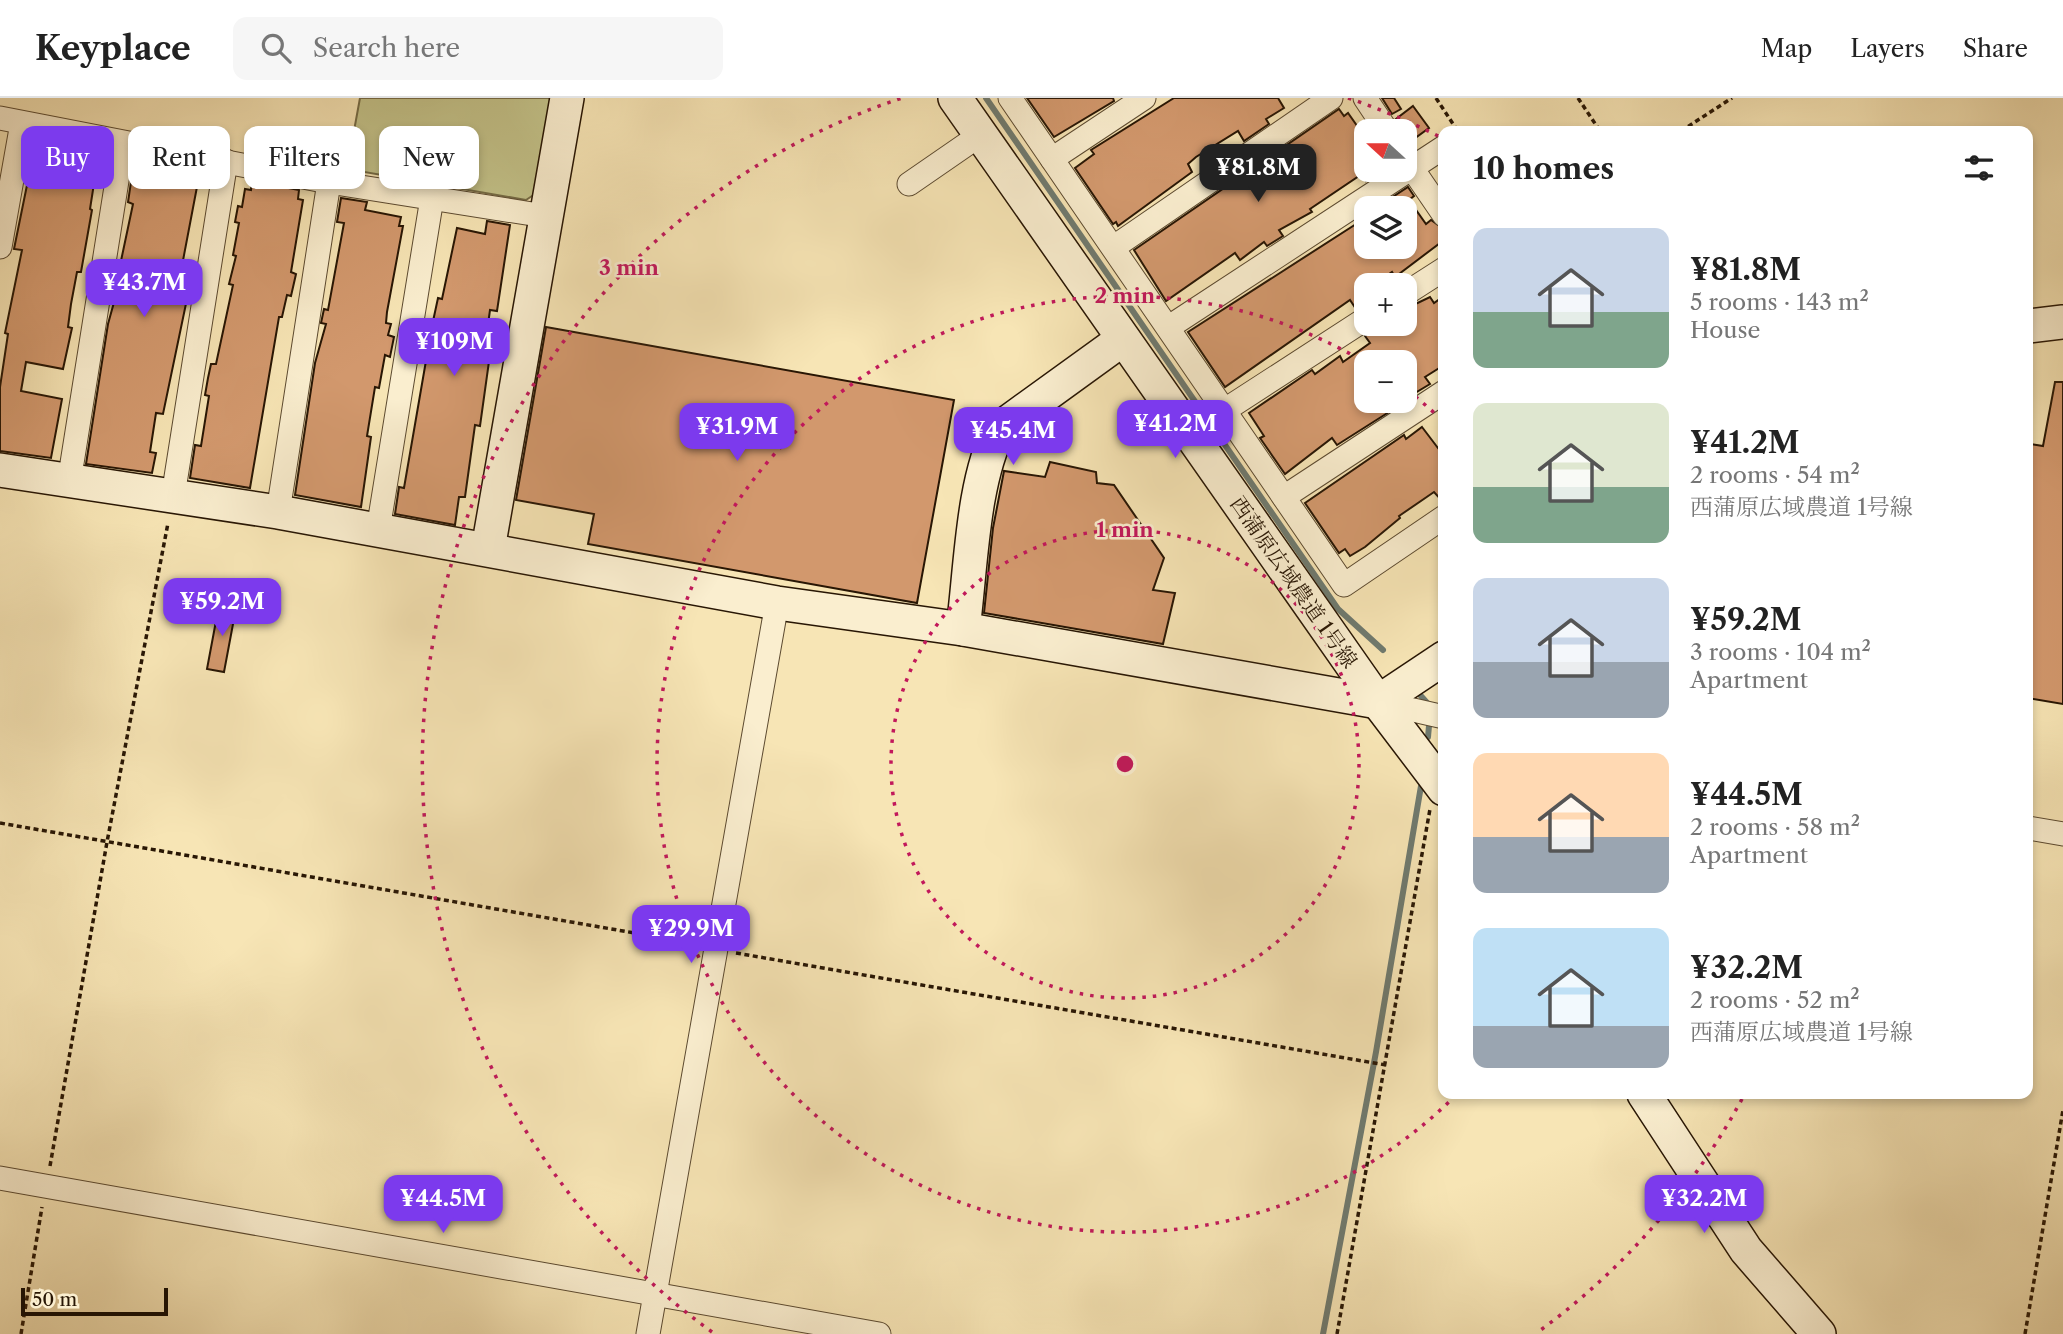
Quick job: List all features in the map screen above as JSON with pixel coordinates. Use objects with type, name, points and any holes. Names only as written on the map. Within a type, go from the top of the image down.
[{"type":"street","points":[[488,549],[544,216],[567,98]]},
{"type":"street","name":"西蒲原広域農道 1号線","points":[[955,98],[1378,702],[1438,779]]},
{"type":"street","points":[[1010,98],[1344,585],[1438,522]]},
{"type":"street","points":[[1052,159],[1144,98]]},
{"type":"street","points":[[1114,247],[1331,98]]},
{"type":"street","points":[[1364,98],[1379,119]]},
{"type":"street","points":[[0,247],[11,120],[128,144]]},
{"type":"street","points":[[909,184],[980,135]]},
{"type":"street","points":[[69,482],[123,143]]},
{"type":"street","points":[[1418,159],[1438,151]]},
{"type":"street","points":[[1418,176],[1438,206]]},
{"type":"street","points":[[1169,327],[1381,182]]},
{"type":"street","points":[[365,187],[544,216]]},
{"type":"street","points":[[173,496],[222,189]]},
{"type":"street","points":[[278,512],[328,189]]},
{"type":"street","points":[[378,530],[432,198]]},
{"type":"street","points":[[1417,286],[1438,273]]},
{"type":"street","points":[[2033,325],[2063,322]]},
{"type":"street","points":[[1225,410],[1354,326]]},
{"type":"street","points":[[963,629],[983,475],[989,449],[1000,428],[1123,339]]},
{"type":"street","points":[[1284,497],[1438,396]]},
{"type":"street","points":[[0,470],[278,512],[777,603],[963,629],[1378,702],[1438,716]]},
{"type":"street","points":[[648,1334],[777,603]]},
{"type":"street","points":[[1378,702],[1438,662]]},
{"type":"street","points":[[2033,829],[2063,834]]},
{"type":"street","points":[[1647,1099],[1746,1250],[1819,1334]]},
{"type":"street","points":[[0,1178],[879,1334]]},
{"type":"path","points":[[1436,98],[1455,126]]},
{"type":"path","points":[[1578,98],[1597,126]]},
{"type":"path","points":[[1689,126],[1732,98]]},
{"type":"path","points":[[21,1334],[107,842],[173,496]]},
{"type":"path","points":[[1337,1334],[1438,792]]},
{"type":"path","points":[[0,824],[1386,1065]]},
{"type":"path","points":[[2025,1334],[2063,1110]]},
{"type":"shaded area","points":[[360,98],[551,98],[535,194],[526,200],[462,189],[479,189],[479,126],[379,126],[379,175],[365,172],[365,126],[355,126]]},
{"type":"building","points":[[1027,98],[1113,98],[1114,101],[1054,137]]},
{"type":"building","points":[[1174,98],[1278,98],[1284,108],[1266,119],[1269,124],[1244,141],[1238,131],[1196,157],[1188,164],[1192,172],[1118,226],[1116,222],[1113,224],[1075,168],[1094,154],[1091,150]]},
{"type":"building","points":[[1382,98],[1394,98],[1401,109],[1392,114]]},
{"type":"building","points":[[1413,106],[1429,128],[1418,136],[1418,119],[1396,119]]},
{"type":"building","points":[[1339,109],[1344,116],[1348,113],[1354,122],[1354,179],[1310,209],[1312,212],[1279,230],[1283,236],[1267,246],[1264,242],[1240,260],[1235,253],[1166,301],[1134,250]]},
{"type":"building","points":[[1408,187],[1414,196],[1394,196]]},
{"type":"building","points":[[26,189],[93,189],[81,272],[77,272],[71,304],[68,327],[72,328],[63,369],[26,362],[21,391],[62,399],[51,458],[0,451],[0,387],[8,334],[5,333],[22,250],[14,249]]},
{"type":"building","points":[[130,189],[197,189],[177,292],[188,294],[163,414],[156,413],[150,452],[156,453],[152,473],[86,464],[108,324],[133,204],[128,202]]},
{"type":"building","points":[[245,189],[299,190],[298,199],[303,200],[291,272],[296,274],[291,296],[287,295],[282,317],[279,317],[250,488],[190,478],[195,445],[201,446],[209,396],[205,395],[211,364],[216,364],[233,285],[229,284],[236,256],[233,255],[239,223],[235,222],[238,206],[242,207]]},
{"type":"building","points":[[341,198],[367,202],[365,210],[401,217],[399,226],[403,226],[386,323],[391,324],[388,335],[394,337],[390,357],[385,355],[379,388],[375,387],[367,436],[371,437],[361,507],[295,495],[315,363],[326,324],[321,323],[324,309],[328,310],[344,223],[337,222]]},
{"type":"building","points":[[1417,211],[1426,224],[1431,220],[1438,225],[1438,245],[1400,273],[1354,273],[1354,306],[1350,300],[1225,387],[1188,332],[1354,225],[1354,259],[1417,259]]},
{"type":"building","points":[[487,221],[510,225],[497,311],[490,310],[485,346],[491,347],[480,426],[475,425],[465,497],[459,497],[455,525],[395,514],[399,487],[404,488],[438,298],[442,299],[457,228],[485,234]]},
{"type":"building","points":[[1430,297],[1434,303],[1438,300],[1438,369],[1425,377],[1430,384],[1417,392],[1417,350],[1360,350],[1370,343],[1365,336],[1417,336],[1417,303]]},
{"type":"building","points":[[546,327],[954,400],[917,603],[588,544],[594,514],[516,500]]},
{"type":"building","points":[[1354,354],[1354,413],[1387,413],[1337,445],[1332,438],[1285,474],[1260,438],[1264,436],[1249,413],[1312,370],[1315,374],[1340,356],[1343,362]]},
{"type":"building","points":[[2055,382],[2063,382],[2063,704],[2033,699],[2033,444],[2043,446]]},
{"type":"building","points":[[1422,427],[1438,448],[1438,496],[1434,492],[1399,516],[1400,518],[1365,547],[1350,556],[1345,549],[1339,553],[1305,503],[1404,435],[1406,439]]},
{"type":"building","points":[[1050,462],[1096,472],[1097,483],[1114,485],[1164,558],[1153,590],[1175,593],[1163,644],[984,613],[993,528],[1004,471],[1045,477]]},
{"type":"building","points":[[219,605],[236,608],[224,672],[207,669]]},
{"type":"waterway","points":[[986,98],[1338,609],[1383,650]]},
{"type":"waterway","points":[[1421,696],[1429,705]]},
{"type":"waterway","points":[[1428,737],[1429,726]]},
{"type":"waterway","points":[[1323,1334],[1376,1052],[1421,786]]}]
